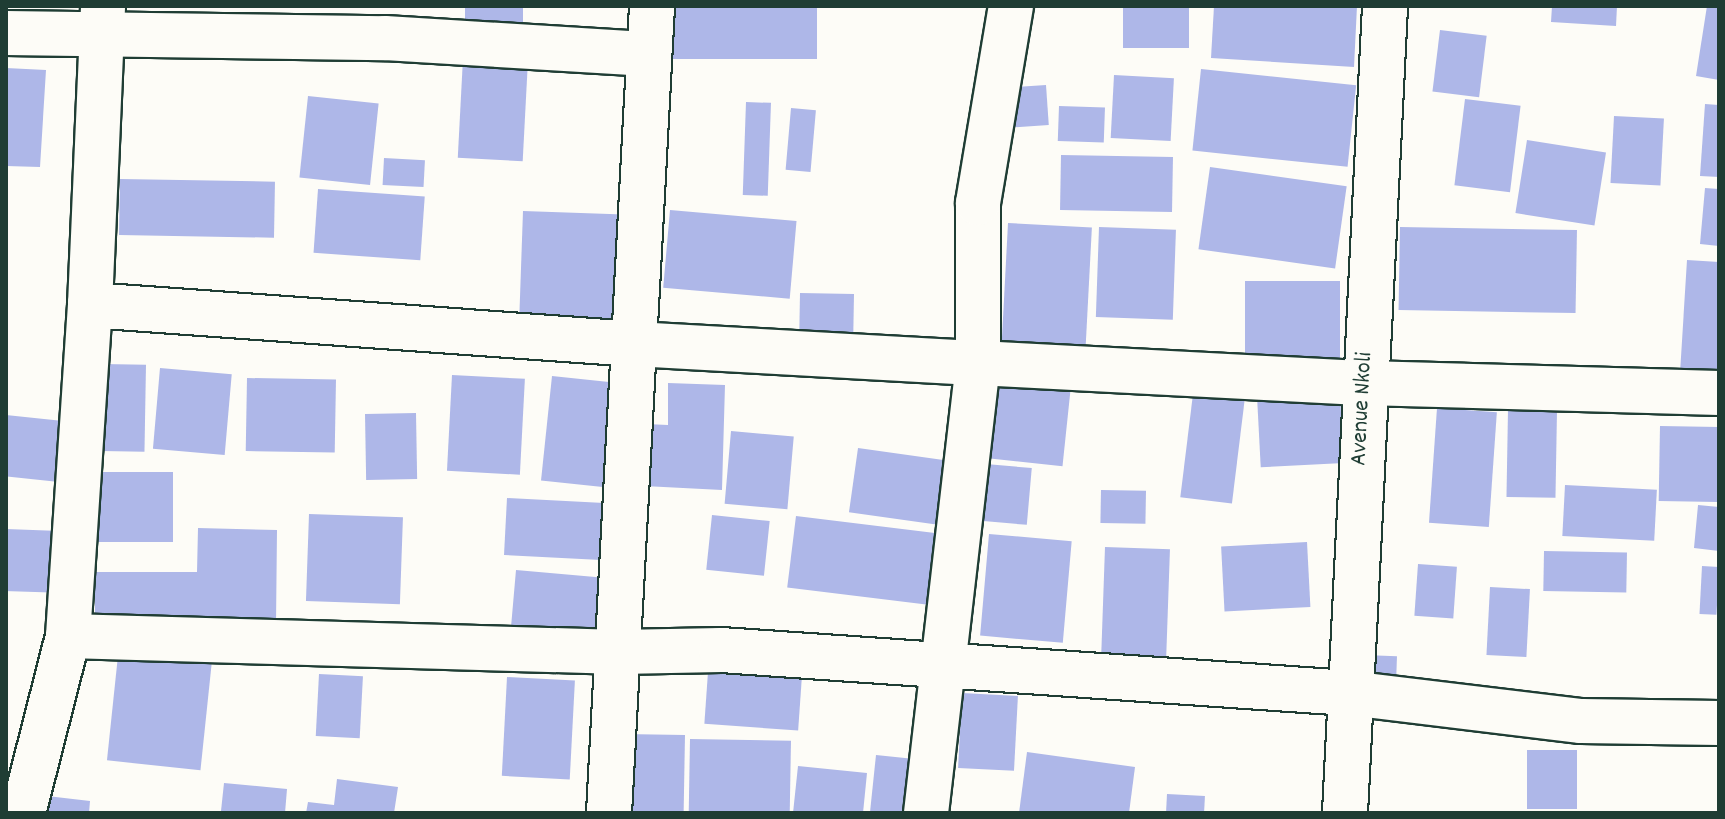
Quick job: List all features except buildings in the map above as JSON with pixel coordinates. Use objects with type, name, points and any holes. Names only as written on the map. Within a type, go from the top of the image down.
[{"type":"street","points":[[609,813],[652,6]]},
{"type":"street","points":[[926,813],[978,363],[978,203],[1011,6]]},
{"type":"street","name":"Avenue Nkoli","points":[[1345,813],[1385,6]]},
{"type":"street","points":[[6,33],[102,20],[649,54]]},
{"type":"street","points":[[23,813],[68,636],[90,305],[102,20]]},
{"type":"street","points":[[90,305],[634,344],[978,363],[1365,383],[1719,393]]},
{"type":"street","points":[[68,636],[619,652],[721,650],[1349,693],[1581,721],[1719,723]]}]
